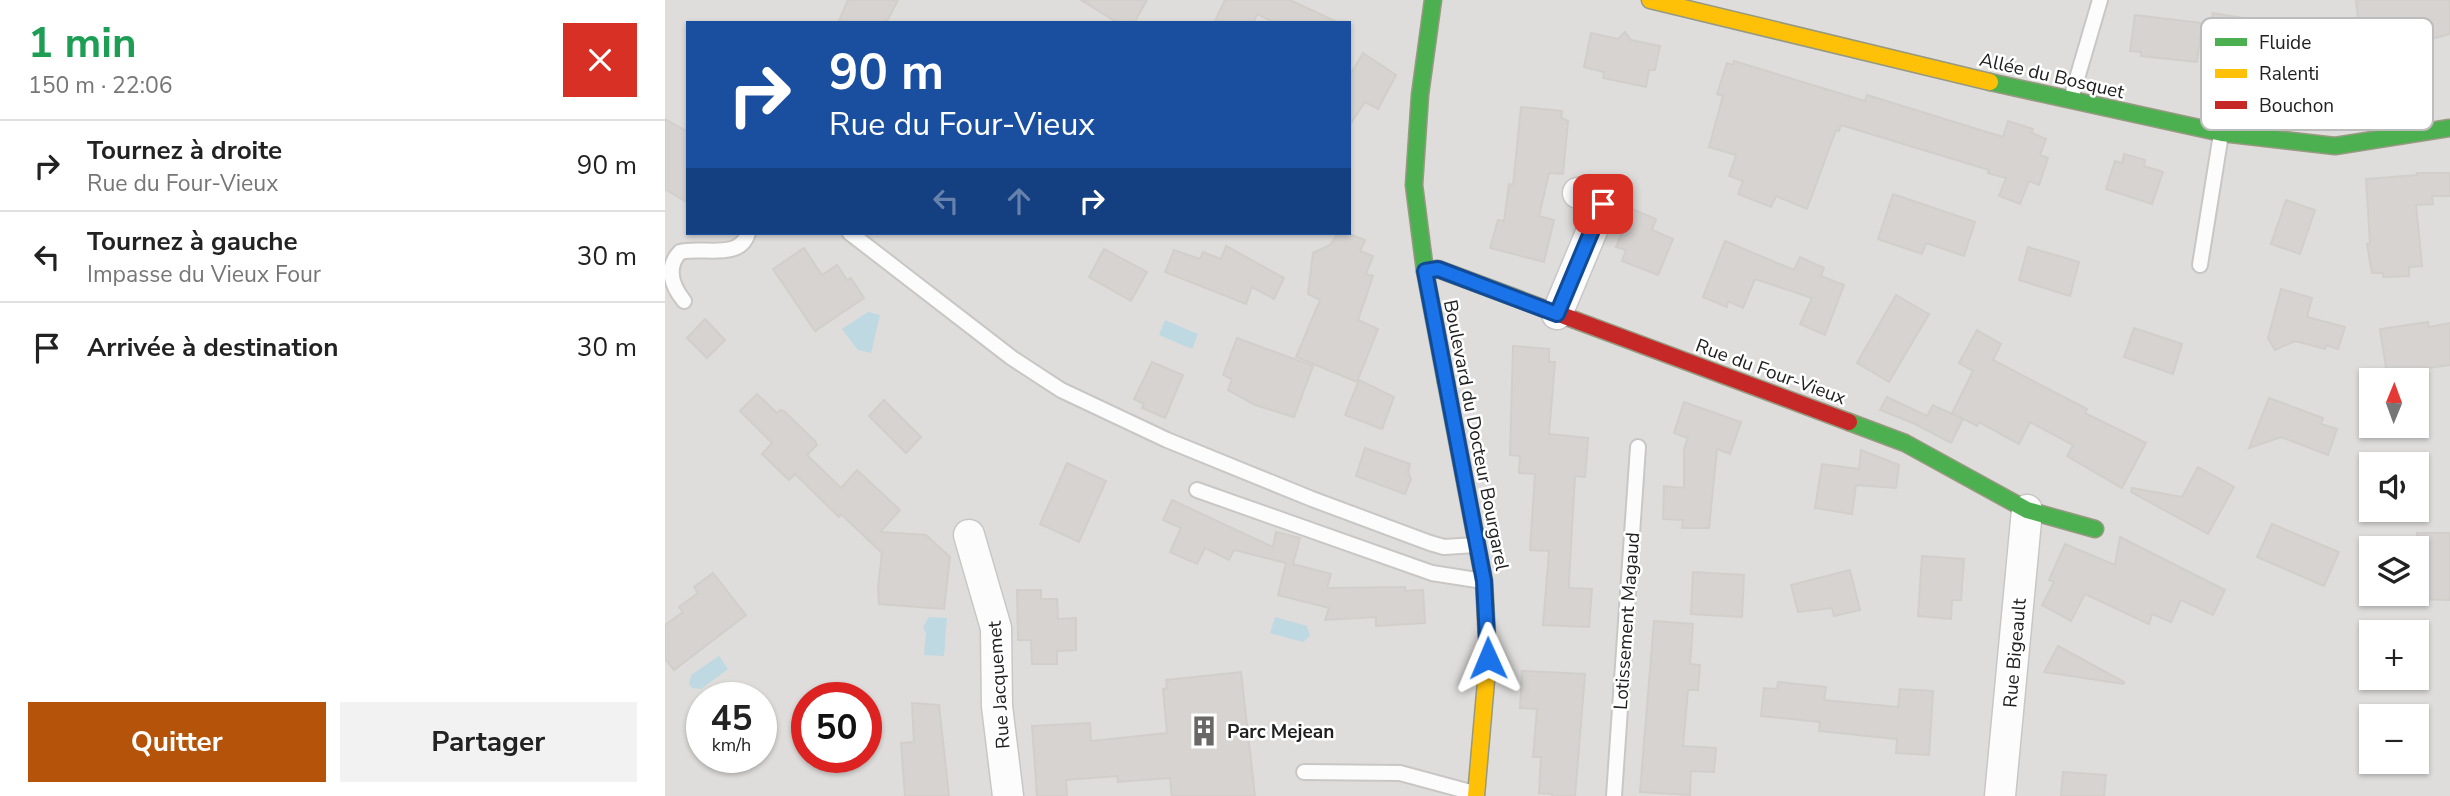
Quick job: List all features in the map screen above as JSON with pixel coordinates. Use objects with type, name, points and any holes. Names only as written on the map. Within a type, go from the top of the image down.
[{"type":"street","name":"Boulevard du Docteur Bourgarel","points":[[1433,0],[1419,95],[1414,185],[1425,271],[1484,581],[1488,658],[1476,795]]},
{"type":"street","name":"Allée du Bosquet","points":[[1650,0],[2070,102],[2201,129]]},
{"type":"street","name":"Allée du Bosquet","points":[[2207,130],[2335,146],[2450,128]]},
{"type":"street","points":[[1557,314],[1603,204],[1578,194]]},
{"type":"street","name":"Rue du Four-Vieux","points":[[1425,271],[1438,269],[1905,443],[2027,510],[2095,529]]},
{"type":"street","name":"Rue Bigeault","points":[[2000,796],[2027,510]]},
{"type":"street","name":"Rue Jacquemet","points":[[969,535],[996,628],[997,706],[1008,796]]},
{"type":"lane","points":[[2070,102],[2100,0]]},
{"type":"lane","points":[[2200,265],[2222,133]]},
{"type":"lane","points":[[684,301],[673,286],[671,278],[673,261],[680,252],[735,249],[746,240],[747,235]]},
{"type":"lane","points":[[853,235],[1012,358],[1061,390],[1108,414],[1312,499],[1430,543],[1444,547],[1477,544]]},
{"type":"lane","name":"Lotissement Magaud","points":[[1614,796],[1637,447]]},
{"type":"lane","points":[[1197,489],[1432,573],[1484,581]]},
{"type":"lane","points":[[1304,772],[1400,773],[1476,795]]},
{"type":"shaded area","points":[[665,0],[2450,0],[2450,796],[665,796]]},
{"type":"water","points":[[868,312],[880,315],[871,353],[858,350],[842,329]]},
{"type":"water","points":[[1165,320],[1198,334],[1192,349],[1159,335]]},
{"type":"water","points":[[929,617],[947,618],[944,656],[924,655],[926,633],[923,627]]},
{"type":"water","points":[[1275,617],[1307,626],[1310,636],[1303,642],[1270,633]]},
{"type":"water","points":[[719,656],[728,669],[710,682],[689,682],[691,675]]},
{"type":"building","points":[[848,0],[898,0],[887,21],[839,21]]},
{"type":"building","points":[[1081,0],[1147,0],[1135,21],[1115,21]]},
{"type":"building","points":[[1225,0],[1290,0],[1335,21],[1272,21],[1257,14],[1254,21],[1215,21]]},
{"type":"building","points":[[2356,0],[2450,0],[2450,34],[2433,39],[2433,18],[2358,18]]},
{"type":"building","points":[[2213,13],[2243,18],[2212,18]]},
{"type":"building","points":[[2135,15],[2201,23],[2197,62],[2141,56],[2141,52],[2130,51]]},
{"type":"building","points":[[1625,32],[1631,40],[1660,46],[1655,70],[1649,70],[1646,87],[1603,78],[1604,72],[1584,67],[1591,33],[1618,39]]},
{"type":"building","points":[[1363,53],[1396,75],[1378,109],[1365,102],[1351,123],[1351,74]]},
{"type":"building","points":[[1734,61],[1865,101],[1867,95],[2003,137],[2008,121],[2033,129],[2032,133],[2046,139],[2040,155],[2048,158],[2039,185],[2029,181],[2020,204],[1999,196],[2006,178],[1988,173],[1989,170],[1841,125],[1839,131],[1836,130],[1807,209],[1776,196],[1771,207],[1738,194],[1743,181],[1729,176],[1736,155],[1709,147],[1723,96],[1717,94],[1727,63],[1733,65]]},
{"type":"building","points":[[1521,107],[1562,111],[1561,118],[1568,121],[1563,174],[1549,173],[1539,216],[1554,220],[1544,262],[1490,248],[1498,220],[1504,221],[1509,184],[1513,185]]},
{"type":"building","points":[[665,119],[686,131],[686,202],[665,189]]},
{"type":"building","points":[[2124,154],[2145,160],[2144,166],[2163,172],[2152,204],[2106,189],[2115,161],[2122,163]]},
{"type":"building","points":[[2417,173],[2450,173],[2450,196],[2432,196],[2433,204],[2416,205],[2422,266],[2409,267],[2409,276],[2383,277],[2383,273],[2372,273],[2367,244],[2370,243],[2366,179]]},
{"type":"building","points":[[1893,194],[1975,222],[1964,256],[1926,243],[1922,254],[1878,239]]},
{"type":"building","points":[[2286,200],[2315,210],[2300,254],[2271,244]]},
{"type":"building","points":[[1632,209],[1656,219],[1652,230],[1673,239],[1658,275],[1622,261],[1626,250],[1616,247]]},
{"type":"building","points":[[1337,235],[1351,235],[1365,240],[1360,251],[1373,256],[1366,274],[1373,276],[1358,320],[1378,329],[1357,382],[1296,357],[1320,300],[1308,294],[1313,253],[1330,245]]},
{"type":"building","points":[[1725,241],[1794,270],[1800,257],[1824,268],[1821,276],[1844,285],[1825,335],[1800,324],[1812,298],[1755,279],[1743,308],[1728,301],[1727,307],[1703,297]]},
{"type":"building","points":[[1226,246],[1284,278],[1274,299],[1252,287],[1246,304],[1165,272],[1174,250],[1200,259],[1203,252],[1221,259]]},
{"type":"building","points":[[2028,247],[2079,262],[2070,296],[2019,280]]},
{"type":"building","points":[[804,248],[822,275],[837,265],[847,280],[851,278],[864,298],[815,331],[773,269]]},
{"type":"building","points":[[1104,249],[1147,272],[1131,301],[1089,277]]},
{"type":"building","points":[[2281,289],[2312,298],[2307,317],[2345,327],[2338,349],[2326,345],[2325,349],[2295,341],[2275,350],[2268,338]]},
{"type":"building","points":[[1896,295],[1929,314],[1889,382],[1857,363]]},
{"type":"building","points":[[705,319],[725,340],[707,358],[687,338]]},
{"type":"building","points":[[2428,322],[2429,327],[2450,323],[2450,365],[2386,368],[2380,329]]},
{"type":"building","points":[[2134,328],[2182,344],[2173,374],[2124,357]]},
{"type":"building","points":[[1977,330],[2001,344],[1993,360],[2087,409],[2085,413],[2146,443],[2122,488],[2067,456],[2073,445],[2030,422],[2019,444],[1979,422],[1977,426],[1952,413],[1973,371],[1959,363]]},
{"type":"building","points":[[1237,338],[1313,366],[1294,417],[1255,405],[1228,390],[1232,379],[1223,375]]},
{"type":"building","points":[[1513,346],[1549,349],[1549,362],[1555,362],[1549,434],[1588,438],[1585,477],[1575,476],[1569,588],[1592,589],[1589,627],[1543,625],[1549,551],[1530,550],[1535,474],[1519,473],[1520,456],[1510,455]]},
{"type":"building","points":[[1152,362],[1183,375],[1165,418],[1142,408],[1144,404],[1134,399]]},
{"type":"building","points":[[1359,380],[1394,397],[1382,429],[1345,415]]},
{"type":"building","points":[[757,394],[777,413],[784,411],[815,441],[817,445],[807,455],[841,488],[857,470],[900,510],[880,532],[926,535],[950,557],[944,609],[879,604],[882,553],[841,514],[839,517],[795,474],[789,480],[762,454],[772,443],[740,411]]},
{"type":"building","points":[[1887,397],[1927,416],[1933,405],[1963,419],[1951,443],[1880,410]]},
{"type":"building","points":[[2269,398],[2323,418],[2321,424],[2337,429],[2328,455],[2281,437],[2249,448]]},
{"type":"building","points":[[884,400],[921,437],[906,453],[869,416]]},
{"type":"building","points":[[1684,402],[1741,422],[1730,454],[1717,449],[1709,528],[1682,528],[1683,520],[1663,519],[1664,486],[1684,488],[1684,449],[1688,438],[1674,433]]},
{"type":"building","points":[[1365,448],[1410,464],[1408,472],[1411,479],[1405,494],[1356,476]]},
{"type":"building","points":[[1861,450],[1899,465],[1896,488],[1856,485],[1852,514],[1815,508],[1822,464],[1859,469]]},
{"type":"building","points":[[1067,463],[1106,481],[1079,542],[1040,524]]},
{"type":"building","points":[[2198,467],[2234,487],[2208,534],[2131,492],[2132,488],[2182,497]]},
{"type":"building","points":[[1172,500],[1273,547],[1276,532],[1300,538],[1293,564],[1331,574],[1327,588],[1405,587],[1405,591],[1423,590],[1425,623],[1376,626],[1376,617],[1325,620],[1329,608],[1278,595],[1286,563],[1234,550],[1229,560],[1205,548],[1197,564],[1170,552],[1181,528],[1163,520]]},
{"type":"building","points":[[2272,524],[2339,552],[2324,586],[2257,557]]},
{"type":"building","points":[[2417,533],[2450,533],[2450,600],[2429,599],[2429,536],[2417,536]]},
{"type":"building","points":[[2120,537],[2225,590],[2213,615],[2181,600],[2171,622],[2152,614],[2149,624],[2085,594],[2071,621],[2042,605],[2054,582],[2049,580],[2065,544],[2115,565]]},
{"type":"building","points":[[1922,556],[1964,559],[1961,600],[1952,600],[1951,619],[1918,616]]},
{"type":"building","points":[[1850,570],[1860,610],[1834,616],[1832,608],[1798,612],[1791,585]]},
{"type":"building","points":[[1693,572],[1744,575],[1742,617],[1691,614]]},
{"type":"building","points":[[713,573],[746,615],[674,670],[665,659],[665,625],[683,612],[679,607],[698,593],[694,587]]},
{"type":"building","points":[[1017,590],[1041,590],[1041,599],[1057,599],[1058,619],[1076,618],[1076,650],[1057,651],[1057,664],[1032,664],[1031,640],[1018,640]]},
{"type":"building","points":[[1654,621],[1693,624],[1690,664],[1700,665],[1698,690],[1688,690],[1683,746],[1716,748],[1714,772],[1691,771],[1690,795],[1640,792]]},
{"type":"building","points":[[2058,646],[2124,682],[2123,684],[2044,672]]},
{"type":"building","points":[[1522,671],[1585,674],[1575,796],[1539,793],[1541,757],[1533,757],[1537,709],[1520,708]]},
{"type":"building","points":[[1241,672],[1255,796],[1172,796],[1170,778],[1118,782],[1117,776],[1066,780],[1067,796],[1037,796],[1032,726],[1090,723],[1091,741],[1167,733],[1163,689],[1167,688],[1166,680]]},
{"type":"building","points":[[1778,682],[1826,687],[1824,700],[1898,707],[1900,689],[1933,691],[1929,755],[1896,753],[1897,739],[1819,731],[1820,722],[1761,716],[1764,688],[1777,689]]},
{"type":"building","points":[[912,703],[939,705],[949,796],[905,796],[901,743],[914,742]]},
{"type":"building","points":[[2063,772],[2106,775],[2104,796],[2061,796]]},
{"type":"traffic: fast","points":[[1433,0],[1420,95],[1414,185],[1425,271],[1446,382]]},
{"type":"traffic: fast","points":[[1990,82],[2201,128]]},
{"type":"traffic: fast","points":[[2208,130],[2335,146],[2450,128]]},
{"type":"traffic: fast","points":[[1849,422],[1905,443],[2027,510],[2095,529]]},
{"type":"traffic: slow","points":[[1650,0],[1990,82]]},
{"type":"traffic: slow","points":[[1446,382],[1484,581],[1488,658],[1476,796]]},
{"type":"traffic: jam","points":[[1425,271],[1438,269],[1849,422]]},
{"type":"place","name":"Parc Mejean","points":[[1204,731]]},
{"type":"route","points":[[1488,658],[1484,581],[1425,271],[1438,269],[1557,314],[1603,204]]}]
